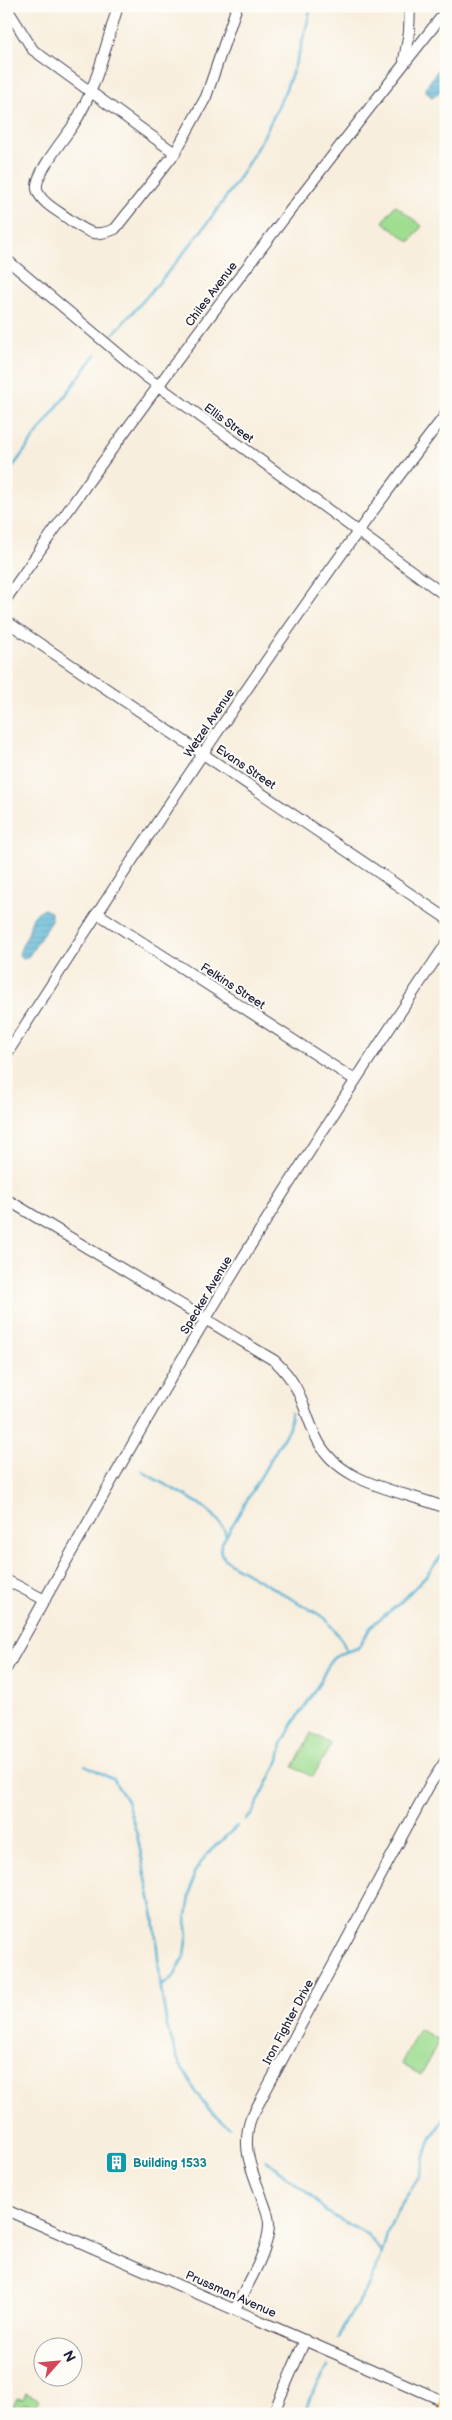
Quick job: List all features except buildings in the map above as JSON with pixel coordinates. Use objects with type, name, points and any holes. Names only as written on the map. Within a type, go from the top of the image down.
[{"type":"main road","points":[[439,2414],[446,2401]]},
{"type":"street","points":[[118,6],[91,93],[83,111],[40,174],[36,188],[42,199],[49,205],[89,233],[102,234],[115,229],[175,153],[206,97],[237,6]]},
{"type":"street","points":[[400,68],[408,45],[410,6]]},
{"type":"street","points":[[6,8],[33,50],[175,153]]},
{"type":"street","name":"Chiles Avenue","points":[[6,599],[102,461],[158,386],[304,192],[446,11]]},
{"type":"street","name":"Ellis Street","points":[[6,259],[158,386],[446,596]]},
{"type":"street","name":"Wetzel Avenue","points":[[6,1054],[203,753],[357,532],[446,414]]},
{"type":"street","name":"Evans Street","points":[[6,621],[446,918]]},
{"type":"street","name":"Felkins Street","points":[[97,913],[355,1080]]},
{"type":"street","name":"Specker Avenue","points":[[6,1669],[206,1319],[355,1080],[446,944]]},
{"type":"street","points":[[6,1199],[266,1354],[286,1372],[302,1396],[316,1438],[334,1462],[361,1480],[446,1508]]},
{"type":"street","points":[[6,1580],[45,1600]]},
{"type":"street","name":"Iron Fighter Drive","points":[[236,2309],[263,2250],[269,2227],[266,2210],[246,2154],[246,2139],[251,2118],[429,1786],[446,1760]]},
{"type":"street","name":"Prussman Avenue","points":[[6,2210],[446,2401]]},
{"type":"street","points":[[273,2414],[305,2340]]},
{"type":"green space","points":[[395,205],[422,226],[410,242],[383,222]]},
{"type":"green space","points":[[311,1733],[331,1744],[313,1777],[293,1767]]},
{"type":"green space","points":[[419,2029],[439,2040],[421,2075],[401,2064]]},
{"type":"green space","points":[[26,2393],[39,2399],[35,2407],[24,2403],[19,2411],[12,2408],[16,2398],[23,2399]]},
{"type":"water","points":[[446,58],[445,81],[441,91],[431,97],[426,91],[426,87]]},
{"type":"water","points":[[44,909],[51,912],[51,921],[29,956],[22,959],[19,955],[21,947],[33,917]]},
{"type":"waterway","points":[[113,334],[177,261],[207,223],[235,183],[260,142],[282,99],[299,54],[311,6]]},
{"type":"waterway","points":[[6,476],[96,354]]},
{"type":"waterway","points":[[291,1413],[289,1428],[222,1543],[220,1550],[231,1564],[325,1618],[343,1642],[346,1651]]},
{"type":"waterway","points":[[142,1471],[203,1507],[221,1525],[226,1536]]},
{"type":"waterway","points":[[246,1820],[252,1814],[279,1760],[282,1744],[292,1725],[316,1689],[331,1660],[339,1654],[358,1648],[372,1625],[400,1603],[426,1576],[446,1550]]},
{"type":"waterway","points":[[85,1765],[113,1779],[127,1801],[137,1835],[154,1917],[161,1989],[167,2026],[177,2058],[195,2091],[207,2108],[229,2127]]},
{"type":"waterway","points":[[161,1987],[175,1975],[185,1954],[188,1935],[186,1921],[194,1873],[207,1854],[237,1826]]},
{"type":"waterway","points":[[338,2338],[365,2292],[381,2257],[387,2234],[396,2212],[419,2177],[430,2140],[446,2115]]},
{"type":"waterway","points":[[266,2160],[314,2198],[326,2212],[368,2235],[382,2253]]},
{"type":"waterway","points":[[304,2414],[310,2398],[328,2366]]},
{"type":"place","name":"Building 1533","points":[[117,2163]]}]
